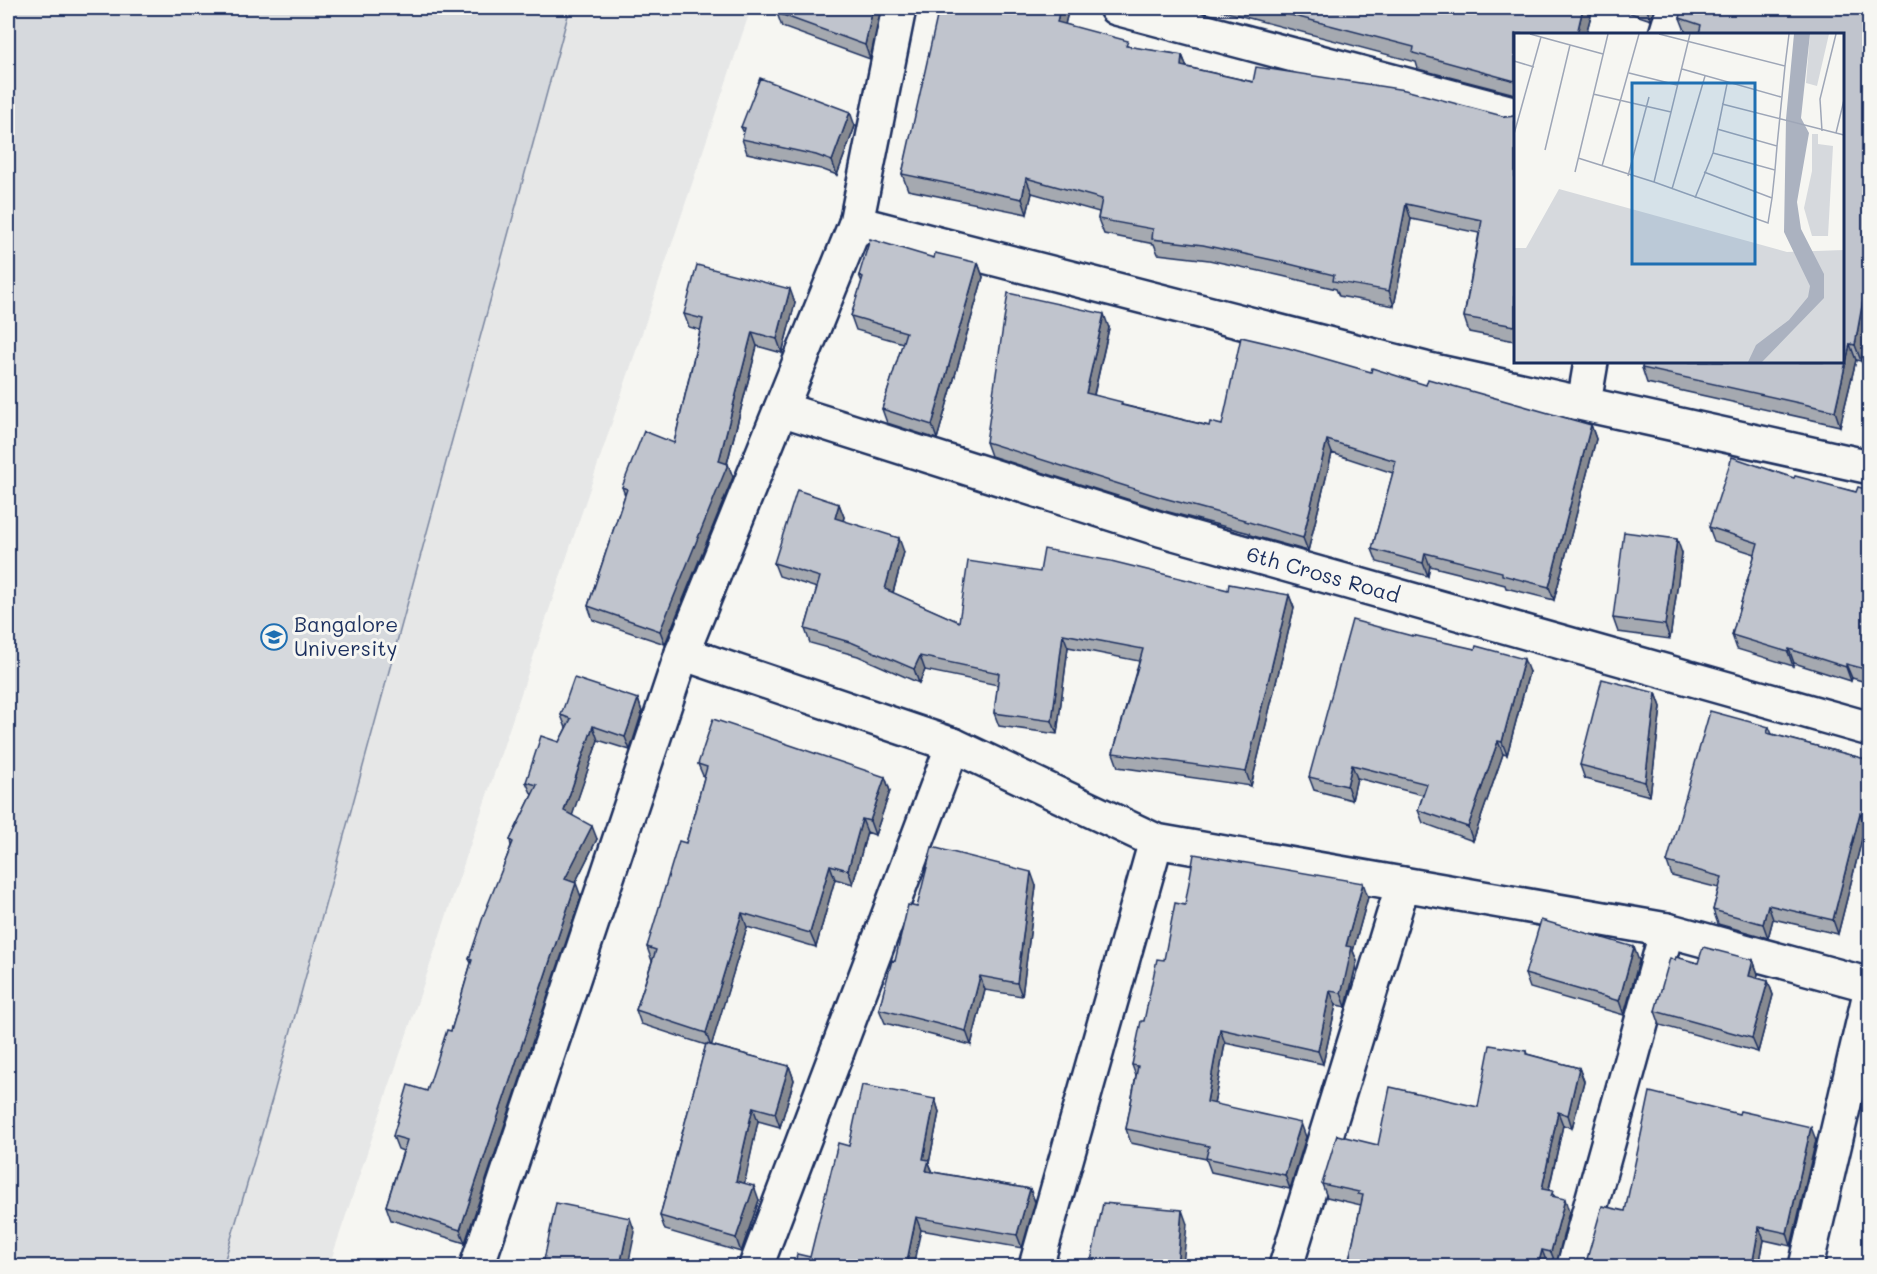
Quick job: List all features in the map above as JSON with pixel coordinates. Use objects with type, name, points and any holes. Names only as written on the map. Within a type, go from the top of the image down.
[{"type":"street","points":[[477,1266],[682,653],[856,223],[899,8]]},
{"type":"street","points":[[1116,8],[1514,114]]},
{"type":"street","points":[[1666,33],[1674,8]]},
{"type":"street","points":[[856,223],[1425,369],[1584,403],[1868,457]]},
{"type":"street","points":[[1584,403],[1592,363]]},
{"type":"street","name":"6th Cross Road","points":[[781,409],[1160,529],[1869,729]]},
{"type":"street","points":[[682,653],[953,745],[1156,841],[1667,930],[1869,985]]},
{"type":"street","points":[[756,1266],[953,745]]},
{"type":"street","points":[[1036,1266],[1156,841]]},
{"type":"street","points":[[1286,1266],[1403,884]]},
{"type":"street","points":[[1574,1266],[1667,930]]},
{"type":"street","points":[[1806,1266],[1869,993]]},
{"type":"shaded area","name":"Bangalore University","points":[[8,8],[751,8],[329,1266],[8,1266]]},
{"type":"shaded area","name":"Bangalore University","points":[[8,8],[570,8],[273,1096],[223,1266],[8,1266]]},
{"type":"building","points":[[777,8],[873,8],[865,45],[777,13]]},
{"type":"building","points":[[939,8],[1060,8],[1057,22],[1128,41],[1126,46],[1182,55],[1181,66],[1253,82],[1256,67],[1405,90],[1506,117],[1514,116],[1514,326],[1464,317],[1482,220],[1406,204],[1389,291],[1333,281],[1334,275],[1277,261],[1203,245],[1152,239],[1153,229],[1098,219],[1102,199],[1026,178],[1022,199],[902,174]]},
{"type":"building","points":[[1264,8],[1583,8],[1577,33],[1514,33],[1514,81],[1413,53],[1414,47]]},
{"type":"building","points":[[1683,8],[1869,8],[1869,267],[1855,345],[1850,344],[1835,411],[1642,368],[1643,363],[1844,363],[1844,33],[1699,33],[1701,25],[1680,18]]},
{"type":"building","points":[[760,78],[850,112],[832,161],[816,155],[742,139],[745,128],[741,127]]},
{"type":"building","points":[[870,239],[934,258],[935,253],[978,263],[932,425],[882,409],[906,332],[851,316],[863,277],[859,275]]},
{"type":"building","points":[[697,265],[790,289],[777,339],[752,332],[719,461],[728,464],[660,631],[588,606],[627,489],[622,487],[644,431],[674,443],[703,319],[684,314]]},
{"type":"building","points":[[1008,293],[1104,314],[1086,393],[1122,402],[1121,405],[1209,426],[1210,422],[1222,425],[1241,337],[1371,372],[1372,368],[1426,385],[1428,379],[1591,425],[1549,587],[1502,575],[1502,572],[1425,553],[1423,563],[1372,549],[1396,461],[1327,440],[1303,538],[1160,497],[986,442]]},
{"type":"building","points":[[1732,457],[1794,478],[1795,476],[1856,492],[1858,487],[1869,490],[1869,670],[1846,664],[1846,667],[1789,649],[1788,652],[1732,635],[1758,543],[1709,527]]},
{"type":"building","points":[[797,490],[839,504],[835,518],[899,538],[885,589],[959,622],[968,561],[1040,572],[1044,549],[1111,561],[1228,590],[1229,584],[1289,595],[1246,772],[1113,753],[1143,649],[1063,634],[1052,721],[994,713],[999,673],[920,656],[914,669],[853,643],[805,629],[820,577],[774,563]]},
{"type":"building","points":[[1624,532],[1677,539],[1665,625],[1613,618]]},
{"type":"building","points":[[1352,620],[1412,636],[1475,649],[1476,646],[1524,659],[1502,742],[1498,741],[1468,827],[1418,810],[1427,784],[1352,765],[1347,786],[1309,777]]},
{"type":"building","points":[[574,678],[638,699],[625,737],[593,726],[564,811],[592,826],[565,879],[576,883],[460,1230],[386,1206],[407,1140],[393,1136],[408,1085],[427,1091],[447,1030],[451,1031],[472,960],[469,959],[484,914],[513,842],[510,840],[537,785],[526,782],[541,736],[559,742],[571,719],[561,715]]},
{"type":"building","points":[[1602,679],[1656,693],[1645,782],[1580,765]]},
{"type":"building","points":[[1710,711],[1769,727],[1767,733],[1869,760],[1869,817],[1860,813],[1833,920],[1768,905],[1763,924],[1713,910],[1722,877],[1667,862]]},
{"type":"building","points":[[713,719],[885,777],[870,821],[862,819],[848,870],[830,865],[810,933],[742,913],[706,1033],[636,1010],[656,950],[647,947],[679,841],[686,843],[707,767],[698,764]]},
{"type":"building","points":[[932,847],[1031,872],[1017,983],[980,976],[966,1031],[879,1009],[892,960],[895,961],[908,905],[917,907]]},
{"type":"building","points":[[1194,854],[1363,883],[1346,946],[1352,947],[1344,983],[1341,993],[1330,991],[1318,1051],[1220,1029],[1207,1102],[1301,1123],[1285,1175],[1206,1158],[1209,1146],[1126,1129],[1138,1066],[1132,1065],[1141,1021],[1144,1021],[1157,959],[1164,960],[1175,903],[1185,905]]},
{"type":"building","points":[[1541,920],[1634,947],[1619,1001],[1525,974]]},
{"type":"building","points":[[1703,947],[1753,960],[1749,976],[1768,981],[1752,1038],[1655,1011],[1670,958],[1675,960],[1676,957],[1698,963]]},
{"type":"building","points":[[706,1044],[789,1066],[775,1113],[753,1107],[736,1181],[754,1186],[736,1238],[660,1216]]},
{"type":"building","points":[[1490,1045],[1526,1051],[1526,1054],[1579,1068],[1568,1115],[1558,1112],[1542,1189],[1553,1191],[1551,1196],[1565,1199],[1551,1252],[1542,1250],[1538,1266],[1352,1266],[1354,1261],[1349,1260],[1363,1195],[1358,1194],[1359,1192],[1322,1184],[1337,1135],[1378,1145],[1390,1087],[1478,1107]]},
{"type":"building","points":[[862,1085],[935,1099],[923,1159],[929,1160],[926,1171],[1030,1189],[1017,1235],[916,1217],[906,1266],[795,1266],[797,1254],[810,1257],[838,1143],[849,1146]]},
{"type":"building","points":[[1650,1092],[1739,1114],[1740,1111],[1811,1127],[1787,1233],[1759,1227],[1752,1266],[1625,1266],[1587,1259],[1602,1206],[1625,1211]]},
{"type":"building","points":[[556,1203],[630,1218],[620,1266],[539,1266],[541,1259],[544,1260]]},
{"type":"building","points":[[1103,1203],[1182,1210],[1177,1266],[1090,1266]]},
{"type":"place","name":"Bangalore University","points":[[274,637]]}]
